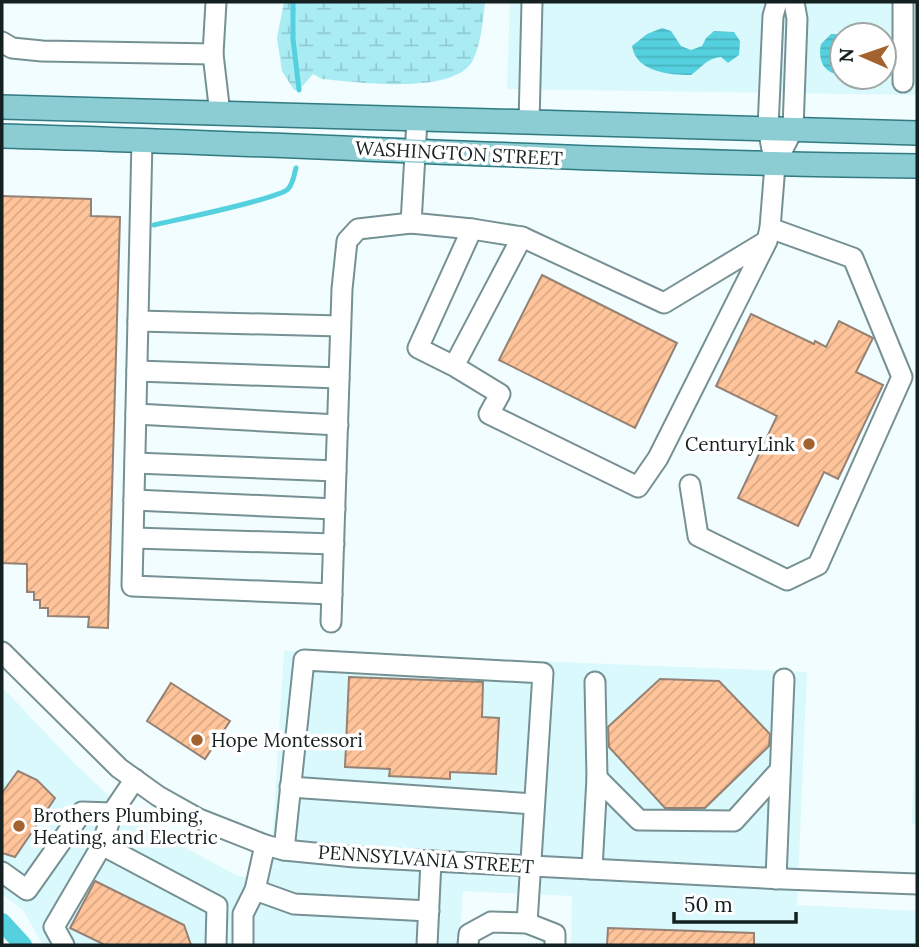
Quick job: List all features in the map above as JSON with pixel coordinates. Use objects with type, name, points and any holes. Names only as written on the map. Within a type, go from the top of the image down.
[{"type":"main road","name":"WASHINGTON STREET","points":[[2,107],[917,133]]},
{"type":"main road","name":"WASHINGTON STREET","points":[[2,136],[775,165],[917,164]]},
{"type":"street","points":[[216,2],[213,54],[220,114]]},
{"type":"street","points":[[529,123],[533,2]]},
{"type":"street","points":[[472,229],[418,348],[500,394],[489,414],[638,487],[658,458],[768,234],[775,165],[768,128],[773,16],[777,2]]},
{"type":"street","points":[[775,165],[793,129],[797,19],[794,2]]},
{"type":"street","points":[[903,2],[903,82]]},
{"type":"street","points":[[2,42],[12,48],[43,51],[213,54]]},
{"type":"street","points":[[411,223],[417,120]]},
{"type":"street","points":[[142,140],[132,586],[332,594]]},
{"type":"street","points":[[331,622],[341,326],[347,241],[358,229],[411,223],[522,237],[664,303],[768,234],[853,258],[902,377],[818,565],[787,580],[698,536],[690,485]]},
{"type":"street","points":[[454,366],[522,237]]},
{"type":"street","points":[[138,321],[341,326]]},
{"type":"street","points":[[137,371],[339,378]]},
{"type":"street","points":[[136,414],[338,425]]},
{"type":"street","points":[[135,463],[336,471]]},
{"type":"street","points":[[134,500],[335,509]]},
{"type":"street","points":[[134,538],[334,544]]},
{"type":"street","name":"PENNSYLVANIA STREET","points":[[2,652],[102,753],[158,796],[199,819],[274,848],[431,861],[917,884]]},
{"type":"street","points":[[243,945],[243,915],[274,848],[290,787],[304,660],[543,673],[527,923]]},
{"type":"street","points":[[776,879],[784,678]]},
{"type":"street","points":[[592,869],[597,778],[595,682]]},
{"type":"street","points":[[597,778],[639,820],[734,821],[780,769]]},
{"type":"street","points":[[64,945],[54,927],[102,845],[112,813],[135,779]]},
{"type":"street","points":[[290,787],[534,804]]},
{"type":"street","points":[[2,872],[27,890],[82,813],[112,813]]},
{"type":"street","points":[[102,845],[217,906],[216,945]]},
{"type":"street","points":[[427,945],[431,861]]},
{"type":"street","points":[[255,890],[294,904],[429,911]]},
{"type":"street","points":[[468,945],[469,934],[491,922],[527,923],[555,934],[555,945]]},
{"type":"shaded area","points":[[510,2],[917,2],[917,95],[507,89]]},
{"type":"shaded area","points":[[662,28],[671,31],[681,46],[691,50],[702,46],[714,31],[734,32],[740,41],[739,55],[728,63],[721,57],[712,59],[691,75],[655,70],[640,61],[632,46],[647,34]]},
{"type":"shaded area","points":[[828,37],[828,70],[821,59],[821,44]]},
{"type":"shaded area","points":[[284,651],[807,672],[797,905],[917,911],[917,945],[571,945],[572,896],[463,891],[459,945],[43,945],[23,910],[2,894],[2,687],[76,765],[137,822],[238,876],[270,880]]},
{"type":"shaded area","points":[[917,656],[917,823],[912,825]]},
{"type":"green space","points":[[284,2],[485,2],[478,47],[473,60],[463,71],[447,79],[426,83],[380,84],[322,79],[313,74],[299,90],[294,90],[282,71],[277,38]]},
{"type":"building","points":[[2,196],[91,199],[91,216],[120,217],[108,628],[88,627],[89,617],[48,616],[48,608],[40,608],[40,600],[34,600],[34,592],[27,592],[27,564],[2,563]]},
{"type":"building","name":"CenturyLink","points":[[542,275],[677,343],[635,428],[499,360]]},
{"type":"building","name":"CenturyLink","points":[[751,314],[826,347],[839,321],[873,338],[856,372],[883,385],[838,479],[824,472],[798,526],[738,498],[777,416],[716,386]]},
{"type":"building","points":[[349,677],[483,682],[482,717],[499,718],[496,774],[450,772],[450,779],[389,776],[390,769],[345,767]]},
{"type":"building","points":[[660,679],[719,681],[770,734],[769,746],[705,808],[665,808],[609,747],[608,727]]},
{"type":"building","name":"Hope Montessori","points":[[171,683],[230,721],[205,759],[147,721]]},
{"type":"building","name":"Brothers Plumbing, Heating, and Electric","points":[[18,771],[37,780],[55,798],[15,857],[2,853],[2,793]]},
{"type":"building","points":[[95,881],[184,925],[191,945],[105,945],[70,928]]},
{"type":"building","points":[[608,928],[754,933],[754,945],[607,945]]},
{"type":"waterway","points":[[293,2],[293,39],[299,90]]},
{"type":"waterway","points":[[154,225],[280,193],[290,187],[296,168]]},
{"type":"waterway","points":[[2,922],[23,945]]},
{"type":"place","name":"CenturyLink","points":[[809,444]]},
{"type":"place","name":"Hope Montessori","points":[[197,740]]},
{"type":"place","name":"Brothers Plumbing, Heating, and Electric","points":[[19,826]]}]
